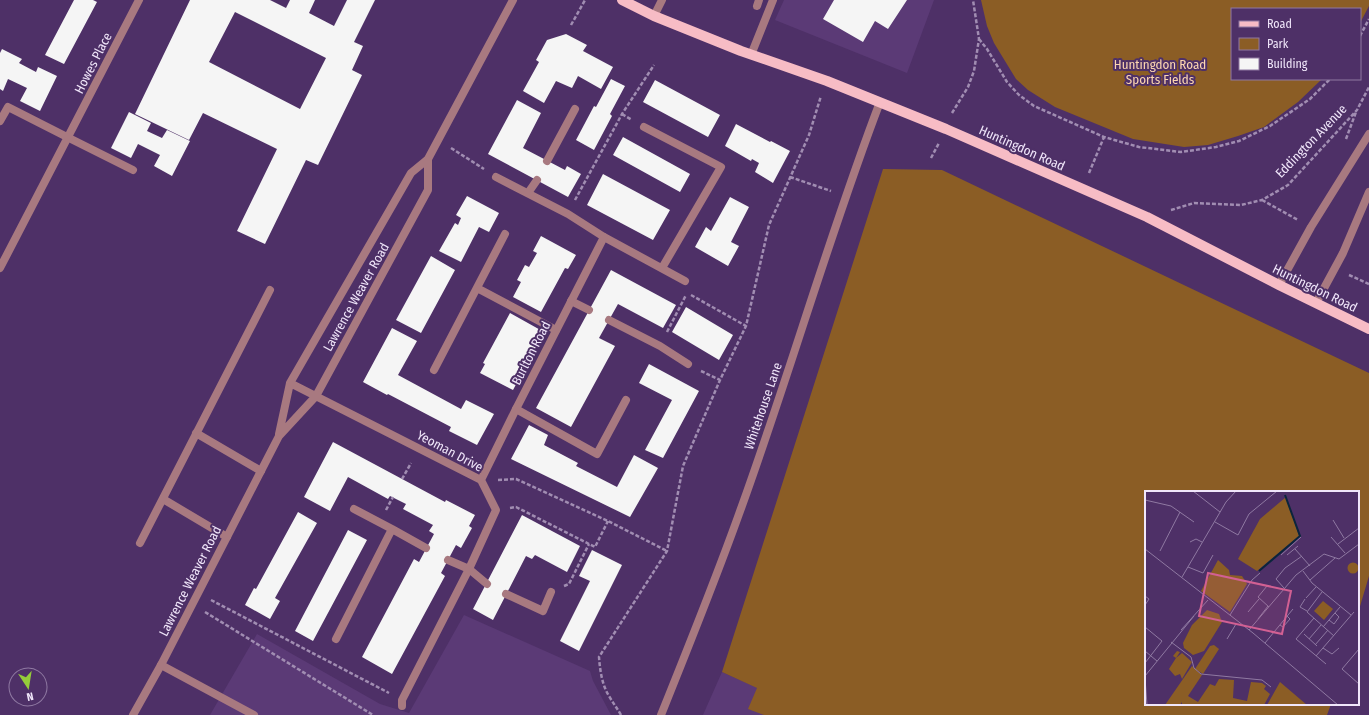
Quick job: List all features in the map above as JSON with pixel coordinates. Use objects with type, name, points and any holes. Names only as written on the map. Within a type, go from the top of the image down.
[{"type":"main road","name":"Huntingdon Road","points":[[622,0],[654,16],[751,54],[827,81],[946,129],[1147,217],[1279,285],[1369,329]]},
{"type":"street","name":"Howes Place","points":[[0,268],[140,0]]},
{"type":"street","name":"Lawrence Weaver Road","points":[[133,715],[161,665],[279,436],[290,383],[411,173],[428,159],[514,0]]},
{"type":"street","points":[[654,16],[662,0]]},
{"type":"street","points":[[751,54],[772,0]]},
{"type":"street","name":"Whitehouse Lane","points":[[661,715],[740,514],[846,196],[880,102]]},
{"type":"street","points":[[0,122],[8,107],[133,170]]},
{"type":"street","points":[[547,161],[575,109]]},
{"type":"street","points":[[644,127],[720,168],[662,268]]},
{"type":"street","points":[[1279,285],[1311,227],[1369,134]]},
{"type":"street","name":"Lawrence Weaver Road","points":[[279,436],[316,396],[428,190],[428,159]]},
{"type":"street","points":[[496,177],[568,214],[604,237],[685,281]]},
{"type":"street","points":[[528,194],[537,180]]},
{"type":"street","points":[[1316,303],[1343,253],[1369,192]]},
{"type":"street","points":[[434,370],[505,234]]},
{"type":"street","name":"Burlton Road","points":[[481,480],[604,237]]},
{"type":"street","points":[[477,288],[556,330]]},
{"type":"street","points":[[140,543],[270,290]]},
{"type":"street","points":[[571,301],[589,310]]},
{"type":"street","points":[[609,320],[660,346],[688,364]]},
{"type":"street","name":"Yeoman Drive","points":[[290,383],[481,480],[496,510]]},
{"type":"street","points":[[516,410],[597,454],[626,400]]},
{"type":"street","points":[[196,434],[261,471]]},
{"type":"street","points":[[163,499],[227,537]]},
{"type":"street","points":[[354,509],[426,548]]},
{"type":"street","points":[[402,703],[469,569],[496,510]]},
{"type":"street","points":[[336,639],[392,529]]},
{"type":"street","points":[[448,560],[469,569],[486,584]]},
{"type":"street","points":[[506,594],[542,611],[551,592]]},
{"type":"street","points":[[161,665],[254,715]]},
{"type":"path","points":[[571,26],[585,0]]},
{"type":"path","points":[[931,158],[952,114],[968,87],[974,71],[979,39],[973,0]]},
{"type":"path","points":[[1361,34],[1369,19]]},
{"type":"path","points":[[979,39],[987,49],[1007,82],[1034,106],[1104,137],[1139,147],[1181,152],[1216,147],[1239,141],[1270,126],[1310,99],[1329,80]]},
{"type":"path","points":[[568,214],[622,114],[654,65]]},
{"type":"path","points":[[621,715],[616,704],[609,696],[601,675],[599,657],[667,551],[683,466],[720,380],[746,326],[770,225],[809,135],[827,81]]},
{"type":"path","name":"Eddington Avenue","points":[[1147,217],[1194,203],[1241,205],[1262,200],[1288,185],[1357,110],[1369,87]]},
{"type":"path","points":[[1083,189],[1104,137]]},
{"type":"path","points":[[438,140],[496,177]]},
{"type":"path","points":[[790,176],[846,196]]},
{"type":"path","points":[[1262,200],[1298,220]]},
{"type":"path","points":[[1360,280],[1369,284]]},
{"type":"path","points":[[660,346],[688,293],[746,326]]},
{"type":"path","points":[[688,364],[720,380]]},
{"type":"path","points":[[481,480],[516,479],[608,521],[667,551]]},
{"type":"path","points":[[496,510],[516,507],[595,547],[608,521]]},
{"type":"path","points":[[551,592],[568,584],[588,544]]},
{"type":"path","points":[[198,593],[402,703]]},
{"type":"path","points":[[192,604],[373,715]]},
{"type":"shaded area","points":[[784,0],[934,0],[907,73],[775,20]]},
{"type":"shaded area","points":[[464,615],[590,671],[593,681],[611,715],[210,715],[257,634],[380,704],[409,713]]},
{"type":"shaded area","points":[[722,672],[758,688],[764,715],[703,715]]},
{"type":"green space","name":"Huntingdon Road Sports Fields","points":[[981,0],[1369,0],[1369,6],[1361,21],[1361,8],[1231,8],[1231,80],[1321,80],[1298,102],[1264,127],[1208,145],[1184,147],[1133,139],[1055,107],[1028,90],[1016,79],[994,43],[987,26]]},
{"type":"green space","points":[[883,169],[942,170],[1369,373],[1369,576],[1359,610],[1359,491],[1145,491],[1145,705],[1331,705],[1327,715],[764,715],[748,709],[757,688],[722,672]]},
{"type":"building","points":[[74,0],[93,0],[97,2],[64,64],[45,55]]},
{"type":"building","points":[[190,0],[270,0],[286,8],[290,0],[315,0],[309,13],[334,26],[347,0],[375,0],[354,42],[363,46],[352,70],[362,75],[318,165],[306,160],[265,244],[237,231],[277,149],[203,113],[189,140],[135,114]],"holes":[[[235,12],[326,58],[300,109],[209,62]]]},
{"type":"building","points":[[834,0],[907,0],[888,29],[875,21],[863,42],[823,19]]},
{"type":"building","points":[[566,34],[587,45],[583,51],[613,67],[601,89],[578,76],[572,88],[556,81],[544,103],[523,91],[539,62],[536,60],[547,40]]},
{"type":"building","points":[[2,49],[22,59],[19,63],[36,72],[38,67],[57,76],[40,111],[20,101],[27,88],[8,79],[3,91],[0,89],[0,53]]},
{"type":"building","points":[[611,79],[625,86],[610,114],[612,116],[594,150],[576,140],[594,106],[596,107]]},
{"type":"building","points":[[655,80],[720,115],[708,137],[643,102]]},
{"type":"building","points":[[517,100],[541,113],[523,148],[565,170],[567,166],[581,174],[568,197],[488,154]]},
{"type":"building","points":[[129,112],[151,123],[147,131],[162,138],[167,130],[190,141],[172,176],[154,166],[160,155],[138,144],[131,158],[111,148]]},
{"type":"building","points":[[736,124],[790,151],[773,183],[755,172],[759,163],[752,159],[751,161],[725,146]]},
{"type":"building","points":[[623,137],[690,174],[680,192],[613,155]]},
{"type":"building","points":[[603,174],[670,210],[653,240],[587,205]]},
{"type":"building","points":[[467,196],[499,213],[489,232],[479,227],[461,262],[439,251],[455,223],[458,225],[461,218],[456,215]]},
{"type":"building","points":[[730,197],[749,207],[731,242],[739,246],[728,266],[695,247],[706,227],[711,231]]},
{"type":"building","points":[[541,236],[576,255],[568,269],[565,268],[541,312],[513,297],[521,282],[517,280],[525,265],[529,267],[537,253],[533,251]]},
{"type":"building","points":[[431,256],[455,270],[421,333],[396,320]]},
{"type":"building","points":[[611,270],[676,305],[663,328],[618,304],[599,338],[615,346],[571,427],[536,408]]},
{"type":"building","points":[[686,307],[733,335],[719,360],[672,332]]},
{"type":"building","points":[[510,313],[544,332],[513,390],[480,373],[485,364],[483,363]]},
{"type":"building","points":[[392,328],[417,341],[398,375],[461,409],[466,400],[494,414],[477,445],[449,431],[451,427],[363,382]]},
{"type":"building","points":[[649,364],[699,391],[663,458],[645,450],[672,400],[639,383]]},
{"type":"building","points":[[529,425],[548,435],[544,445],[578,463],[576,466],[617,487],[634,455],[658,468],[630,517],[511,459]]},
{"type":"building","points":[[333,442],[445,502],[446,500],[475,515],[469,526],[472,528],[461,548],[456,545],[441,573],[445,576],[392,674],[362,657],[414,559],[419,562],[434,534],[429,531],[433,525],[403,509],[406,504],[390,496],[388,499],[348,477],[330,511],[304,497]]},
{"type":"building","points":[[298,512],[317,523],[275,598],[280,601],[270,619],[245,605],[254,588],[256,589]]},
{"type":"building","points":[[522,515],[580,546],[567,572],[535,555],[532,559],[526,556],[493,620],[473,609]]},
{"type":"building","points":[[348,530],[367,540],[313,641],[295,631]]},
{"type":"building","points":[[592,550],[622,565],[579,651],[560,641],[590,581],[579,576]]}]
